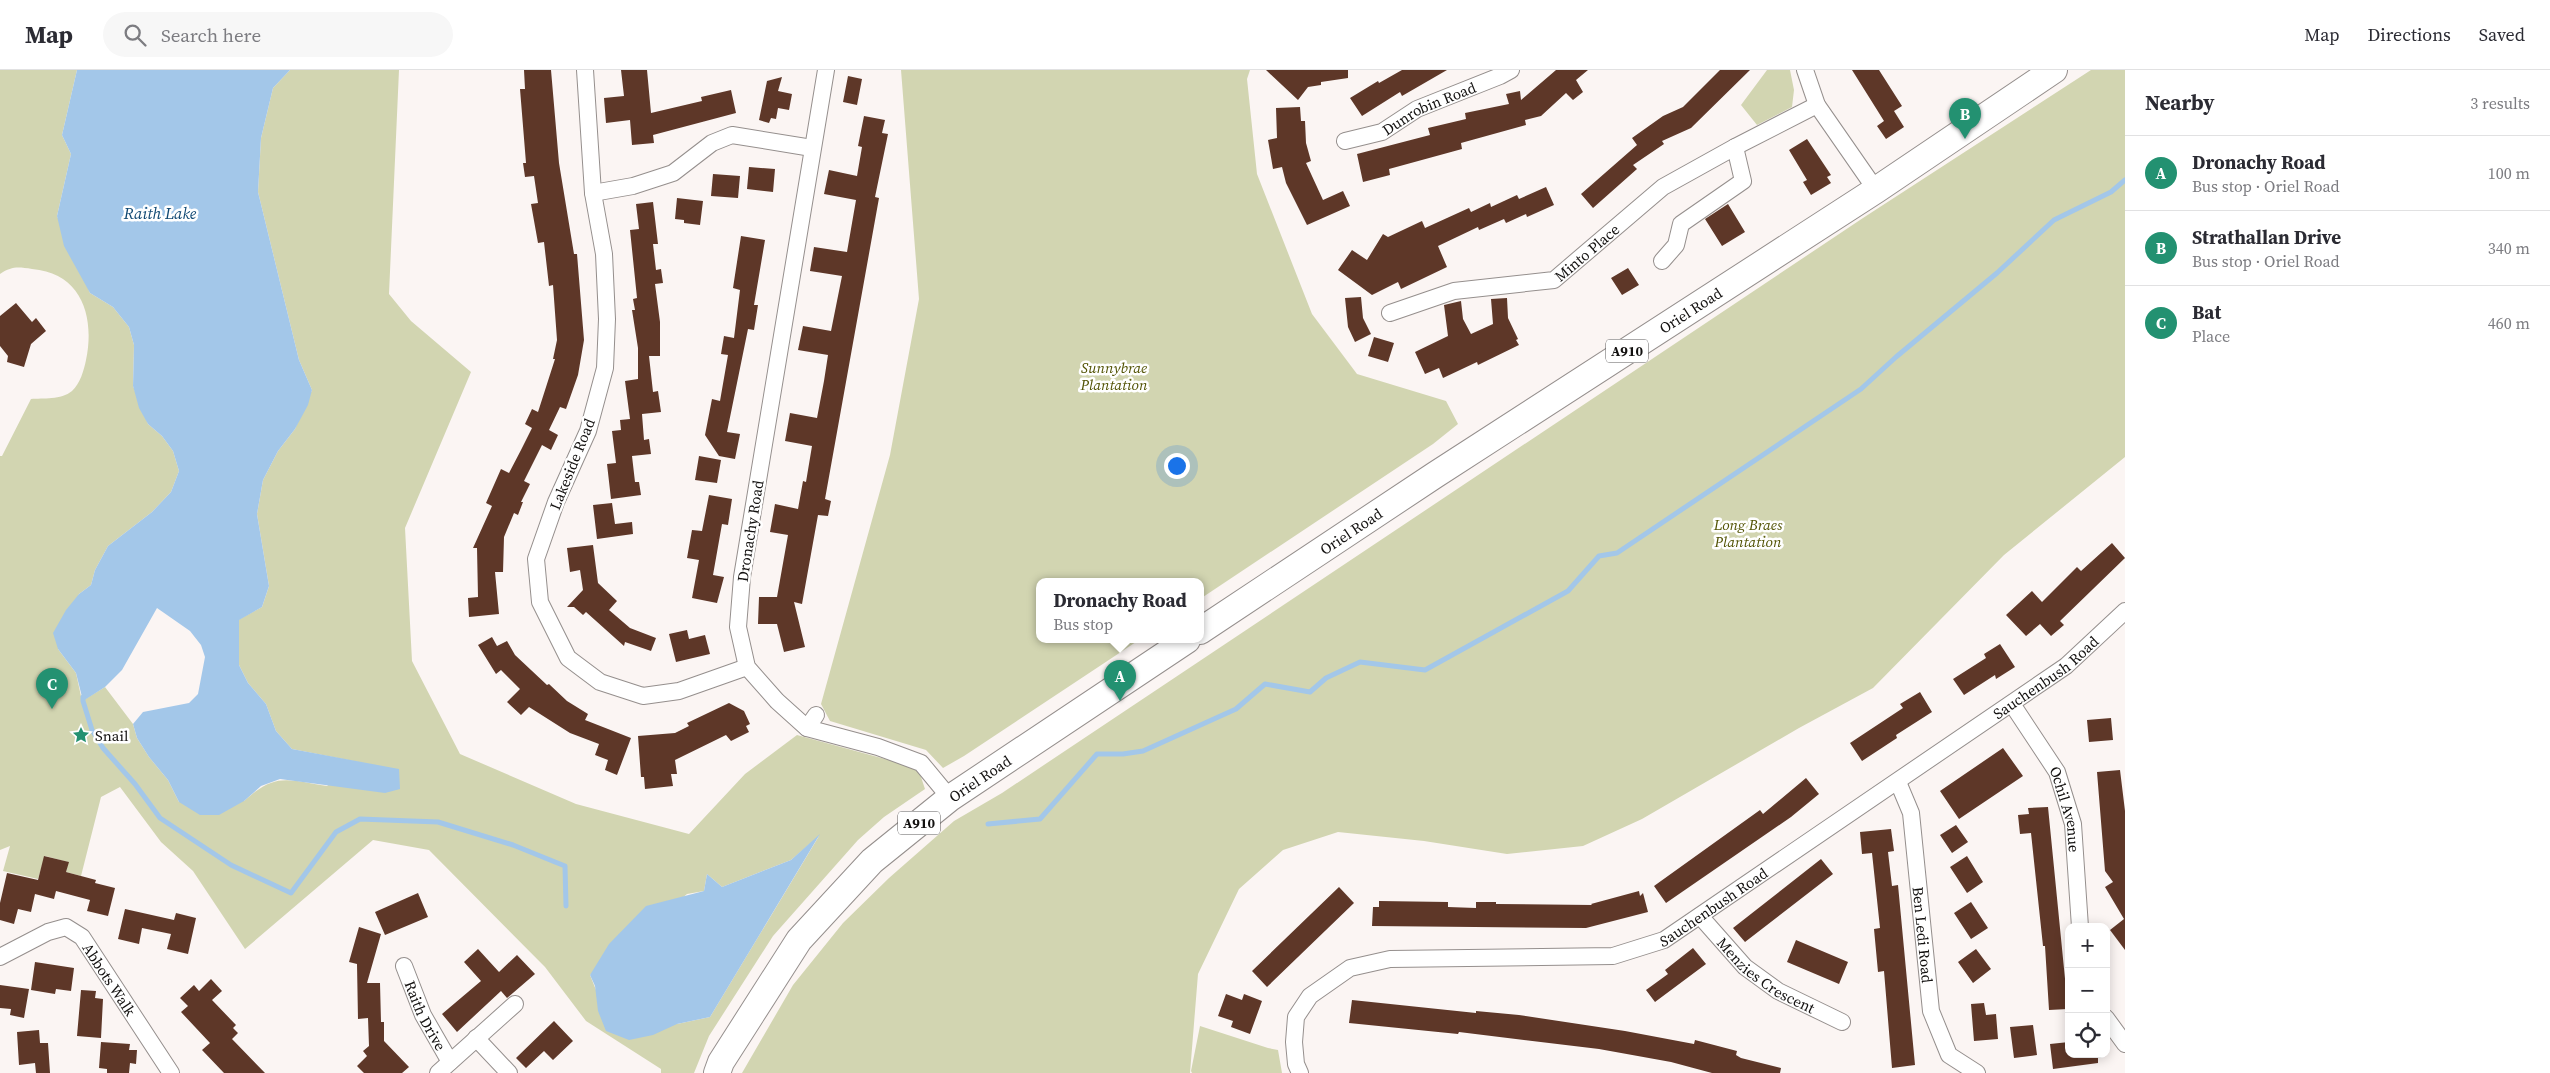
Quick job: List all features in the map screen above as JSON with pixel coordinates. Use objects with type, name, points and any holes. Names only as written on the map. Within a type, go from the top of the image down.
[{"type":"main road","name":"Oriel Road","points":[[1204,628],[1425,482],[1876,190],[2054,70]]},
{"type":"main road","name":"Oriel Road","points":[[717,1073],[721,1062],[799,940],[872,860],[950,798],[1182,643]]},
{"type":"street","name":"Lakeside Road","points":[[585,70],[593,193],[604,254],[607,319],[605,368],[588,432],[556,502],[536,559],[540,602],[568,658],[600,682],[643,696],[679,691],[747,667]]},
{"type":"street","name":"Dronachy Road","points":[[826,70],[742,577],[738,627],[747,667],[777,700],[812,722],[921,763],[950,798]]},
{"type":"street","name":"Dunrobin Road","points":[[1345,141],[1382,132],[1417,109],[1511,70]]},
{"type":"street","points":[[1805,70],[1817,105],[1876,190]]},
{"type":"street","name":"Minto Place","points":[[1390,313],[1454,291],[1554,280],[1663,187],[1817,105]]},
{"type":"street","points":[[593,193],[633,186],[673,174],[712,143],[732,135],[812,148]]},
{"type":"street","points":[[1662,261],[1676,245],[1681,224],[1743,181],[1735,147]]},
{"type":"street","name":"Sauchenbush Road","points":[[1300,1073],[1296,1064],[1294,1042],[1296,1018],[1310,996],[1350,968],[1390,959],[1613,956],[1664,940],[2066,666],[2125,611]]},
{"type":"street","name":"Ochil Avenue","points":[[2012,704],[2057,772],[2073,824],[2080,923]]},
{"type":"street","name":"Ben Ledi Road","points":[[1898,782],[1911,813],[1931,1011],[1949,1055],[1977,1073]]},
{"type":"street","name":"Menzies Crescent","points":[[1700,916],[1745,967],[1778,991],[1842,1022]]},
{"type":"street","name":"Abbots Walk","points":[[0,957],[48,932],[66,927],[82,937],[172,1073]]},
{"type":"street","name":"Raith Drive","points":[[404,966],[423,1015],[450,1062]]},
{"type":"street","name":"Raith Drive","points":[[438,1073],[515,1004]]},
{"type":"street","points":[[2110,1023],[2125,1044]]},
{"type":"street","points":[[476,1038],[509,1073]]},
{"type":"green space","points":[[0,70],[77,70],[62,135],[71,154],[57,216],[90,293],[113,307],[129,327],[134,345],[133,386],[148,424],[162,436],[173,451],[179,471],[171,492],[152,512],[108,546],[95,570],[91,585],[79,594],[58,649],[76,673],[82,701],[105,687],[133,724],[137,738],[149,757],[168,780],[179,802],[244,801],[265,786],[282,780],[327,786],[358,762],[292,749],[276,731],[266,704],[248,683],[239,665],[238,620],[262,607],[269,586],[257,514],[263,480],[278,451],[295,429],[312,390],[299,360],[258,192],[261,138],[273,88],[290,70],[399,70],[389,294],[411,321],[471,372],[405,528],[412,661],[460,754],[576,804],[689,834],[745,774],[797,735],[918,768],[925,789],[884,817],[858,840],[773,936],[709,1036],[694,1073],[661,1073],[661,1069],[586,1021],[545,967],[429,850],[373,840],[245,949],[193,871],[161,842],[120,787],[101,797],[81,876],[66,872],[68,862],[45,856],[38,879],[3,871],[10,846],[0,850],[0,456],[2,456],[31,399],[63,396],[72,391],[77,385],[86,360],[88,328],[86,313],[81,300],[73,288],[63,279],[49,272],[23,268],[12,268],[0,274]],"holes":[[[819,836],[710,1017],[677,1024],[598,1011],[598,995],[590,975],[687,894],[704,891],[707,874],[722,887],[791,860]]]},
{"type":"green space","name":"Sunnybrae Plantation","points":[[901,70],[1250,70],[1247,79],[1257,174],[1312,314],[1357,374],[1446,401],[1458,424],[1433,444],[1204,596],[1204,578],[1036,578],[1036,643],[1134,643],[943,768],[926,750],[830,721],[821,704],[890,455],[919,299]]},
{"type":"green space","points":[[1767,70],[1790,70],[1794,90],[1792,107],[1757,125],[1741,105]]},
{"type":"green space","name":"Long Braes Plantation","points":[[2091,70],[2125,70],[2125,457],[2004,555],[1873,688],[1799,728],[1642,819],[1583,846],[1507,854],[1424,841],[1338,832],[1283,850],[1239,889],[1198,974],[1190,1073],[742,1073],[793,985],[843,923],[889,878],[954,821],[1002,793],[1863,218]]},
{"type":"green space","points":[[1200,1026],[1278,1050],[1282,1073],[1192,1073]]},
{"type":"water","name":"Raith Lake","points":[[77,70],[290,70],[273,88],[261,138],[258,192],[299,360],[312,390],[308,405],[295,429],[278,451],[263,480],[257,514],[269,586],[262,607],[239,620],[239,665],[248,683],[266,704],[276,731],[292,749],[399,769],[400,789],[385,793],[280,779],[261,786],[244,801],[219,815],[200,815],[179,802],[168,780],[149,757],[137,738],[133,724],[143,712],[189,703],[198,694],[205,657],[201,645],[190,631],[157,608],[122,670],[105,687],[83,701],[76,673],[58,649],[53,633],[66,610],[79,594],[91,585],[95,570],[108,546],[152,512],[171,492],[179,471],[173,451],[162,436],[148,424],[139,408],[133,386],[134,345],[129,327],[113,307],[90,293],[64,246],[57,216],[71,154],[62,135]]},
{"type":"water","points":[[820,834],[710,1017],[677,1024],[653,1035],[629,1040],[606,1031],[598,1011],[595,986],[590,975],[609,944],[646,906],[704,891],[707,874],[722,887],[791,860]]},
{"type":"building","points":[[524,70],[551,70],[559,163],[574,254],[577,254],[584,340],[578,375],[566,409],[560,407],[549,430],[558,435],[551,450],[542,445],[524,481],[530,484],[521,502],[523,502],[518,515],[514,513],[504,537],[503,572],[495,572],[499,614],[469,617],[468,598],[478,597],[477,548],[473,548],[492,506],[486,503],[501,469],[509,473],[532,428],[525,424],[532,409],[538,412],[555,359],[553,359],[557,340],[553,285],[549,286],[544,242],[538,243],[531,204],[538,203],[534,176],[525,177],[523,163],[526,163],[520,89],[525,89]]},
{"type":"building","points":[[621,70],[647,70],[651,113],[702,101],[701,97],[731,90],[736,113],[653,135],[654,143],[632,145],[630,120],[606,123],[604,98],[624,96]]},
{"type":"building","points":[[1266,70],[1348,70],[1348,78],[1321,82],[1321,85],[1308,87],[1298,100]]},
{"type":"building","points":[[1402,70],[1447,70],[1402,96],[1400,92],[1362,116],[1350,98],[1378,81],[1379,83]]},
{"type":"building","points":[[1556,70],[1588,70],[1576,80],[1583,92],[1573,100],[1566,93],[1541,116],[1525,120],[1526,125],[1461,143],[1462,149],[1389,169],[1390,175],[1363,182],[1357,154],[1430,135],[1428,128],[1466,119],[1465,113],[1509,104],[1506,94],[1520,91],[1521,100]]},
{"type":"building","points":[[1720,70],[1750,70],[1691,128],[1662,141],[1664,144],[1633,165],[1637,169],[1593,208],[1581,194],[1637,145],[1632,138],[1663,116],[1683,107]]},
{"type":"building","points":[[1852,70],[1879,70],[1902,106],[1894,111],[1904,127],[1886,139],[1877,126],[1884,121]]},
{"type":"building","points":[[848,76],[862,79],[857,105],[843,102]]},
{"type":"building","points":[[782,77],[778,91],[792,94],[789,110],[778,108],[776,119],[771,118],[769,123],[759,120],[767,81]]},
{"type":"building","points":[[1300,107],[1301,121],[1305,121],[1306,143],[1311,161],[1306,163],[1323,200],[1343,191],[1350,206],[1307,225],[1286,183],[1282,167],[1273,169],[1268,140],[1277,138],[1276,108]]},
{"type":"building","points":[[864,116],[885,120],[882,133],[888,134],[875,197],[879,198],[825,499],[831,501],[828,516],[818,515],[802,604],[794,602],[805,647],[784,652],[777,624],[758,624],[759,597],[777,597],[788,535],[770,532],[775,504],[798,509],[803,481],[806,482],[812,446],[785,441],[790,413],[817,418],[824,381],[828,355],[798,350],[803,326],[831,331],[842,276],[810,271],[814,247],[847,252],[856,200],[824,194],[829,170],[857,176],[862,147],[858,146]]},
{"type":"building","points":[[1807,139],[1831,175],[1827,177],[1831,183],[1811,195],[1803,182],[1807,180],[1789,150]]},
{"type":"building","points":[[749,167],[775,169],[773,192],[747,189]]},
{"type":"building","points":[[713,174],[740,176],[738,198],[711,196]]},
{"type":"building","points":[[1546,187],[1554,205],[1527,217],[1526,214],[1506,223],[1504,219],[1479,230],[1478,227],[1438,246],[1447,267],[1401,289],[1398,282],[1372,295],[1338,270],[1352,250],[1367,260],[1383,234],[1388,237],[1422,221],[1425,228],[1469,208],[1471,212],[1490,203],[1491,207],[1517,195],[1519,199]]},
{"type":"building","points":[[677,198],[703,201],[700,225],[684,223],[684,220],[675,219]]},
{"type":"building","points":[[653,202],[658,244],[653,244],[656,270],[661,269],[663,283],[655,284],[660,322],[660,356],[649,356],[653,392],[658,391],[661,412],[642,414],[644,440],[649,439],[651,454],[632,456],[635,482],[639,482],[641,495],[611,499],[607,464],[616,463],[612,431],[621,430],[620,420],[630,419],[625,381],[638,379],[638,348],[632,310],[635,310],[633,299],[637,298],[630,230],[639,229],[636,204]]},
{"type":"building","points":[[1728,204],[1745,232],[1722,246],[1705,219]]},
{"type":"building","points":[[741,236],[765,240],[754,305],[758,305],[754,330],[748,329],[727,432],[740,434],[735,459],[719,456],[705,435],[712,399],[720,401],[728,355],[721,354],[724,336],[734,338],[740,290],[733,288]]},
{"type":"building","points":[[1628,268],[1639,285],[1622,295],[1611,278]]},
{"type":"building","points":[[1361,297],[1363,318],[1371,334],[1355,342],[1348,327],[1345,298]]},
{"type":"building","points":[[1507,298],[1508,318],[1519,345],[1478,365],[1477,362],[1443,378],[1439,368],[1425,374],[1415,352],[1448,336],[1444,305],[1461,301],[1463,319],[1471,334],[1493,324],[1491,299]]},
{"type":"building","points":[[16,303],[32,322],[36,318],[46,331],[31,344],[24,367],[7,362],[8,356],[0,346],[0,316]]},
{"type":"building","points":[[1374,337],[1394,343],[1388,362],[1368,356]]},
{"type":"building","points":[[699,456],[721,460],[717,483],[695,480]]},
{"type":"building","points":[[709,495],[732,499],[728,525],[722,524],[713,575],[724,577],[717,603],[692,598],[699,560],[687,558],[692,530],[702,531]]},
{"type":"building","points":[[612,503],[615,524],[632,522],[633,534],[597,539],[593,505]]},
{"type":"building","points":[[2112,543],[2125,558],[2060,621],[2064,625],[2051,636],[2040,624],[2026,636],[2006,615],[2032,591],[2042,602],[2077,567],[2081,571]]},
{"type":"building","points":[[593,545],[598,583],[617,601],[609,610],[630,628],[656,638],[651,651],[625,642],[624,646],[586,612],[583,615],[574,607],[567,607],[583,590],[580,570],[570,572],[567,548]]},
{"type":"building","points":[[687,630],[689,639],[705,635],[710,654],[676,662],[669,634]]},
{"type":"building","points":[[492,637],[497,646],[507,641],[515,655],[547,685],[549,684],[567,701],[588,714],[585,720],[631,738],[617,775],[605,770],[608,760],[595,755],[599,744],[570,733],[529,707],[521,715],[507,702],[520,689],[501,670],[496,674],[478,645]]},
{"type":"building","points":[[2000,644],[2015,667],[1996,679],[1995,675],[1964,695],[1953,679],[1986,658],[1984,654]]},
{"type":"building","points":[[1920,692],[1932,712],[1896,735],[1897,738],[1862,761],[1850,743],[1903,708],[1900,704]]},
{"type":"building","points":[[729,703],[744,711],[750,724],[746,726],[749,732],[731,741],[726,735],[675,760],[677,774],[671,774],[673,786],[645,789],[644,777],[641,777],[638,736],[675,733],[689,726],[687,723]]},
{"type":"building","points":[[2111,718],[2113,740],[2089,742],[2087,720]]},
{"type":"building","points":[[2003,748],[2023,776],[1959,819],[1940,791]]},
{"type":"building","points":[[2120,770],[2125,811],[2125,950],[2110,930],[2124,919],[2105,887],[2113,882],[2105,871],[2097,772]]},
{"type":"building","points":[[1806,778],[1819,794],[1791,817],[1666,903],[1654,886],[1760,810],[1763,814]]},
{"type":"building","points":[[2048,807],[2065,979],[2065,1009],[2049,1010],[2045,946],[2043,946],[2031,833],[2020,834],[2018,815],[2029,814],[2028,808]]},
{"type":"building","points":[[1956,825],[1968,842],[1952,853],[1940,835]]},
{"type":"building","points":[[1891,829],[1894,851],[1888,852],[1892,886],[1898,885],[1915,1065],[1892,1068],[1884,971],[1878,972],[1874,929],[1880,928],[1872,853],[1862,854],[1860,832]]},
{"type":"building","points":[[44,856],[69,862],[66,872],[96,880],[95,883],[115,888],[108,916],[87,911],[90,900],[56,891],[54,899],[35,894],[31,912],[18,909],[14,924],[0,920],[0,903],[7,873],[38,880]]},
{"type":"building","points":[[1967,856],[1983,882],[1967,893],[1950,867]]},
{"type":"building","points":[[1821,859],[1833,874],[1745,942],[1733,928]]},
{"type":"building","points":[[1339,887],[1354,903],[1267,987],[1252,971]]},
{"type":"building","points":[[1639,891],[1640,896],[1643,893],[1648,912],[1586,928],[1372,926],[1373,907],[1379,907],[1379,901],[1448,902],[1448,907],[1476,908],[1476,902],[1592,905]]},
{"type":"building","points":[[418,893],[428,917],[385,935],[375,912]]},
{"type":"building","points":[[1971,902],[1988,928],[1971,939],[1954,913]]},
{"type":"building","points":[[125,909],[174,920],[176,913],[196,918],[188,954],[167,949],[171,934],[142,928],[139,944],[118,939]]},
{"type":"building","points":[[359,927],[381,934],[367,983],[380,983],[381,1022],[384,1022],[384,1041],[409,1067],[402,1073],[364,1073],[357,1066],[367,1056],[363,1051],[369,1046],[368,1018],[358,1019],[357,964],[349,962]]},
{"type":"building","points":[[1796,940],[1848,962],[1839,984],[1787,962]]},
{"type":"building","points":[[1693,948],[1706,964],[1655,1002],[1646,990],[1668,974],[1665,970]]},
{"type":"building","points":[[478,949],[499,972],[517,955],[535,974],[507,998],[501,991],[457,1032],[442,1014],[481,981],[464,962]]},
{"type":"building","points":[[1976,949],[1991,969],[1973,983],[1958,962]]},
{"type":"building","points":[[35,962],[74,968],[71,991],[56,989],[55,994],[31,990]]},
{"type":"building","points":[[211,979],[222,991],[212,1000],[236,1025],[233,1028],[238,1033],[232,1039],[265,1073],[224,1073],[202,1050],[210,1043],[181,1012],[188,1006],[180,998],[194,985],[199,991]]},
{"type":"building","points":[[0,985],[29,989],[24,1018],[10,1015],[11,1009],[0,1008]]},
{"type":"building","points":[[81,990],[96,991],[95,998],[103,999],[101,1038],[77,1036]]},
{"type":"building","points":[[1226,994],[1242,1000],[1244,994],[1262,1001],[1250,1034],[1231,1027],[1233,1021],[1218,1016]]},
{"type":"building","points":[[1352,1000],[1476,1013],[1476,1011],[1519,1015],[1625,1031],[1694,1044],[1695,1040],[1737,1051],[1736,1055],[1741,1058],[1781,1068],[1780,1073],[1712,1073],[1671,1062],[1599,1049],[1459,1032],[1458,1034],[1349,1023]]},
{"type":"building","points":[[1984,1003],[1986,1015],[1996,1014],[1998,1039],[1974,1041],[1971,1004]]},
{"type":"building","points":[[554,1021],[573,1041],[553,1060],[544,1051],[526,1068],[516,1058]]},
{"type":"building","points":[[2033,1025],[2037,1055],[2014,1058],[2010,1027]]},
{"type":"building","points":[[39,1030],[40,1043],[48,1043],[50,1073],[36,1073],[35,1063],[19,1065],[17,1032]]},
{"type":"building","points":[[101,1042],[130,1044],[129,1050],[137,1050],[136,1064],[130,1063],[129,1073],[107,1073],[107,1069],[99,1068]]},
{"type":"building","points":[[2065,1042],[2065,1058],[2098,1058],[2098,1063],[2053,1069],[2050,1044]]},
{"type":"waterway","points":[[988,824],[1040,819],[1097,754],[1123,754],[1143,751],[1236,709],[1265,684],[1310,692],[1326,678],[1360,662],[1425,670],[1568,591],[1599,556],[1617,553],[1861,389],[1896,357],[1997,273],[2054,220],[2111,192],[2125,180]]},
{"type":"waterway","points":[[83,697],[92,730],[103,748],[135,784],[160,818],[231,865],[291,893],[336,832],[360,819],[438,822],[513,845],[565,866],[566,906]]},
{"type":"place","name":"Strathallan Drive","points":[[1965,139]]},
{"type":"place","name":"Dronachy Road","points":[[1120,701]]},
{"type":"place","name":"Bat","points":[[52,709]]},
{"type":"place","name":"Snail","points":[[81,735]]}]
